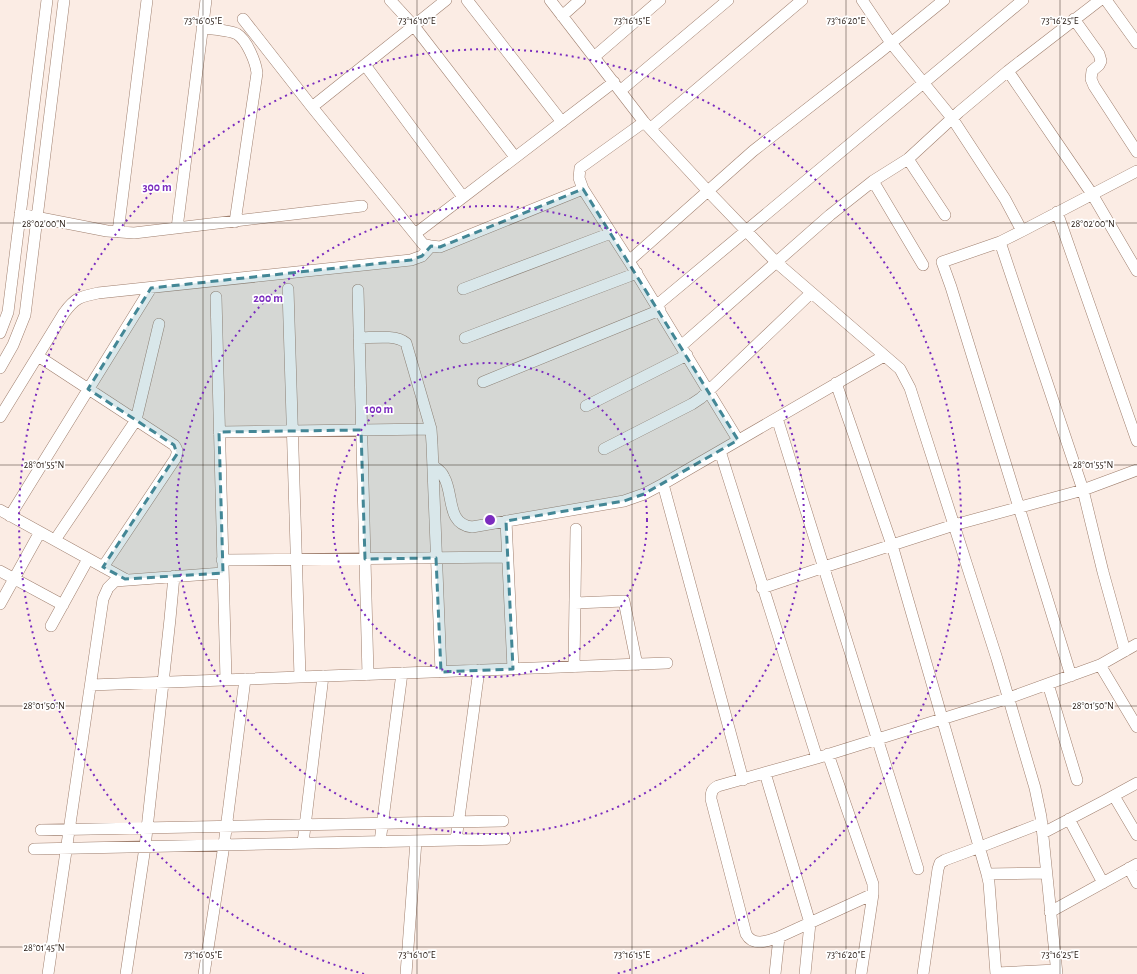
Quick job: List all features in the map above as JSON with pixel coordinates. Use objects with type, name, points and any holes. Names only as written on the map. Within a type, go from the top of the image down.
[{"type":"street","points":[[0,334],[8,312],[47,0]]},
{"type":"street","points":[[0,368],[13,345],[25,315],[64,0]]},
{"type":"street","points":[[118,232],[147,0]]},
{"type":"street","points":[[177,228],[206,0]]},
{"type":"street","points":[[390,0],[414,26],[515,157]]},
{"type":"street","points":[[312,107],[446,0]]},
{"type":"street","points":[[467,0],[562,122]]},
{"type":"street","points":[[550,0],[647,125],[776,262],[900,369],[910,388],[1009,698],[1035,788],[1042,828],[1056,972],[996,973],[989,883],[980,847],[892,545],[836,384]]},
{"type":"street","points":[[562,16],[580,0]]},
{"type":"street","points":[[594,57],[660,0]]},
{"type":"street","points":[[415,234],[562,122],[617,87],[728,0]]},
{"type":"street","points":[[738,440],[630,261],[583,189],[579,178],[580,168],[647,125],[802,0]]},
{"type":"street","points":[[862,0],[891,43],[952,118],[1006,199],[1022,230]]},
{"type":"street","points":[[630,261],[753,151],[944,0]]},
{"type":"street","points":[[483,382],[658,308],[746,231],[1023,0]]},
{"type":"street","points":[[586,406],[684,351],[776,262],[830,215],[873,181],[908,159],[952,118],[1074,19],[1100,0]]},
{"type":"street","points":[[1106,0],[1133,30],[1137,43]]},
{"type":"street","points":[[244,19],[312,107],[423,244],[440,246],[583,189]]},
{"type":"street","points":[[1074,19],[1099,54],[1101,61],[1092,71],[1091,79],[1094,86],[1137,152]]},
{"type":"street","points":[[202,28],[237,34],[242,39],[256,65],[257,73],[235,222]]},
{"type":"street","points":[[365,65],[463,197]]},
{"type":"street","points":[[1008,72],[1092,194],[1137,271]]},
{"type":"street","points":[[908,159],[944,215]]},
{"type":"street","points":[[1072,676],[942,262],[1000,242],[1137,171]]},
{"type":"street","points":[[873,181],[923,265]]},
{"type":"street","points":[[20,214],[118,232],[134,233],[362,206]]},
{"type":"street","points":[[1057,212],[1137,441]]},
{"type":"street","points":[[463,289],[611,233]]},
{"type":"street","points":[[1000,242],[1083,490],[1103,572],[1125,651]]},
{"type":"street","points":[[0,417],[64,313],[72,303],[82,297],[98,293],[411,260],[422,256],[431,246]]},
{"type":"street","points":[[465,338],[637,273]]},
{"type":"street","points":[[125,579],[5,513],[88,389],[151,288]]},
{"type":"street","points":[[288,289],[300,677]]},
{"type":"street","points":[[358,290],[368,675]]},
{"type":"street","points":[[604,449],[692,404],[709,391],[812,293]]},
{"type":"street","points":[[216,297],[226,680]]},
{"type":"street","points":[[55,540],[136,420],[159,324]]},
{"type":"street","points":[[359,338],[402,339],[406,343],[430,429],[433,466],[440,672]]},
{"type":"street","points":[[38,356],[174,445],[177,449],[177,454],[103,567]]},
{"type":"street","points":[[433,466],[440,470],[445,478],[454,515],[459,522],[465,526],[506,521],[624,501],[644,494],[663,484],[884,356]]},
{"type":"street","points":[[777,418],[918,869]]},
{"type":"street","points":[[219,432],[430,429]]},
{"type":"street","points":[[720,451],[816,758]]},
{"type":"street","points":[[762,588],[954,525],[1083,490],[1137,470]]},
{"type":"street","points":[[663,484],[743,780]]},
{"type":"street","points":[[506,521],[513,669]]},
{"type":"street","points":[[574,667],[576,529]]},
{"type":"street","points":[[0,604],[40,532]]},
{"type":"street","points":[[222,560],[507,557]]},
{"type":"street","points":[[51,626],[88,559]]},
{"type":"street","points":[[0,571],[63,605]]},
{"type":"street","points":[[48,974],[103,599],[108,588],[115,581],[125,579],[223,573]]},
{"type":"street","points":[[126,974],[145,847],[164,682],[174,576]]},
{"type":"street","points":[[575,603],[624,601],[637,664]]},
{"type":"street","points":[[873,894],[779,937],[763,942],[754,942],[748,939],[711,799],[713,789],[718,786],[816,758],[1009,698],[1100,665],[1137,644]]},
{"type":"street","points":[[91,685],[667,664]]},
{"type":"street","points":[[1100,665],[1137,727]]},
{"type":"street","points":[[456,840],[479,670]]},
{"type":"street","points":[[380,842],[402,673]]},
{"type":"street","points":[[302,843],[323,676]]},
{"type":"street","points":[[204,974],[224,845],[245,679]]},
{"type":"street","points":[[1048,684],[1077,780]]},
{"type":"street","points":[[828,754],[872,884],[873,894],[861,974]]},
{"type":"street","points":[[765,773],[810,924],[805,974]]},
{"type":"street","points":[[923,974],[940,863],[980,847],[1069,819],[1137,783]]},
{"type":"street","points":[[1114,796],[1137,835]]},
{"type":"street","points":[[1069,819],[1103,883]]},
{"type":"street","points":[[41,830],[503,822]]},
{"type":"street","points":[[34,849],[506,839]]},
{"type":"street","points":[[406,974],[416,841]]},
{"type":"street","points":[[1050,912],[1133,866],[1137,883]]},
{"type":"street","points":[[987,874],[1046,873]]},
{"type":"street","points":[[775,974],[779,937]]},
{"type":"highlighted area","points":[[583,189],[738,440],[644,494],[624,501],[506,521],[513,669],[441,672],[436,558],[365,559],[361,430],[219,432],[223,573],[125,579],[103,567],[177,454],[174,445],[88,389],[151,288],[411,260],[422,256],[431,246],[440,247]]}]
